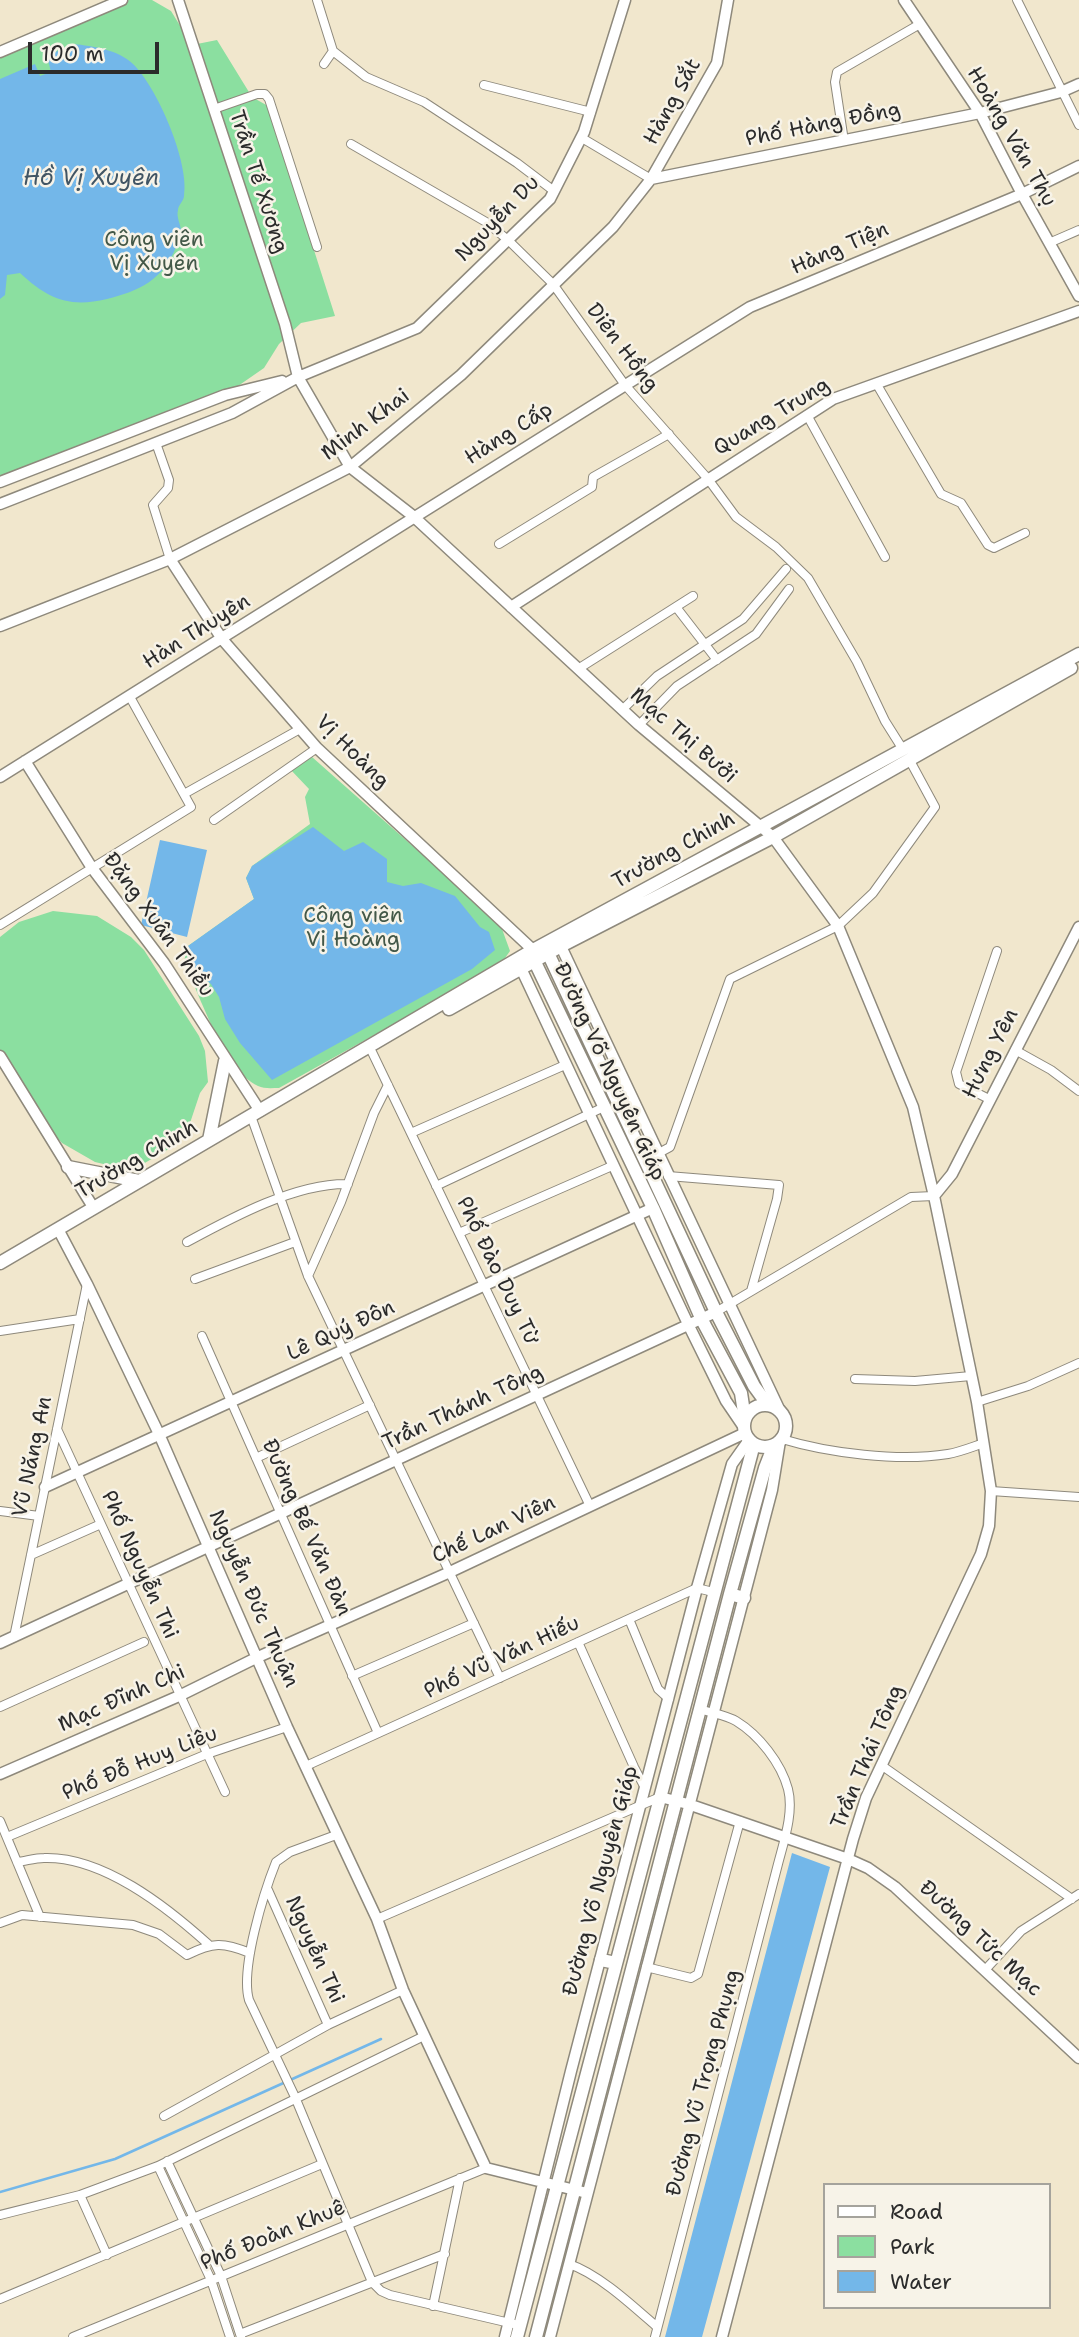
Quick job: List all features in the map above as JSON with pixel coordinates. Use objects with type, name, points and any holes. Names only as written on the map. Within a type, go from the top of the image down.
[{"type":"main road","name":"Trường Chinh","points":[[0,1263],[295,1091],[300,1085],[534,955],[773,837],[906,754],[1079,654]]},
{"type":"main road","name":"Trường Chinh","points":[[534,955],[548,953],[559,942],[759,826],[906,754],[1079,663]]},
{"type":"main road","name":"Đường Võ Nguyên Giáp","points":[[548,953],[716,1312],[754,1386],[762,1397],[777,1409]]},
{"type":"main road","name":"Đường Võ Nguyên Giáp","points":[[515,2329],[557,2185],[660,1797],[713,1592],[747,1433],[741,1393],[702,1320],[653,1208],[534,955]]},
{"type":"main road","name":"Trường Chinh","points":[[295,1091],[304,1091],[518,964]]},
{"type":"main road","points":[[209,1140],[225,1060]]},
{"type":"main road","points":[[68,1167],[139,1181]]},
{"type":"main road","points":[[536,2337],[581,2191],[682,1802],[700,1709],[730,1594],[765,1468],[786,1430],[786,1423],[777,1409],[760,1405],[748,1413],[747,1433],[761,1447],[779,1442]]},
{"type":"main road","points":[[730,1594],[744,1598]]},
{"type":"main road","points":[[601,1959],[616,1963]]},
{"type":"street","points":[[0,52],[122,0]]},
{"type":"street","name":"Trần Tế Xương","points":[[178,0],[285,324],[298,377]]},
{"type":"street","points":[[317,0],[333,51],[366,77],[424,102],[517,163],[554,191]]},
{"type":"street","name":"Nguyễn Du","points":[[0,505],[232,413],[298,377],[417,328],[550,199],[582,138],[625,0]]},
{"type":"street","name":"Hàng Sắt","points":[[651,179],[717,63],[728,0]]},
{"type":"street","name":"Hoàng Văn Thụ","points":[[904,0],[981,113],[1079,296]]},
{"type":"street","points":[[1017,0],[1079,125]]},
{"type":"street","points":[[844,141],[835,82],[837,72],[920,24]]},
{"type":"street","points":[[324,64],[333,51]]},
{"type":"street","name":"Phố Hàng Đồng","points":[[651,179],[981,113],[1061,92],[1079,84]]},
{"type":"street","points":[[484,85],[591,112]]},
{"type":"street","points":[[214,109],[257,94],[264,94],[269,99],[317,247]]},
{"type":"street","points":[[582,138],[651,179]]},
{"type":"street","name":"Diên Hồng","points":[[352,144],[466,209],[508,240],[553,284],[625,384],[708,479],[736,517],[776,547],[808,578],[857,662],[934,807],[873,894],[838,926]]},
{"type":"street","name":"Hàng Tiện","points":[[625,384],[750,307],[1022,194],[1079,166]]},
{"type":"street","name":"Minh Khai","points":[[0,626],[170,559],[350,467],[461,375],[613,227],[651,179]]},
{"type":"street","points":[[1049,243],[1079,230]]},
{"type":"street","name":"Quang Trung","points":[[511,607],[833,399],[1079,311]]},
{"type":"street","name":"Nguyễn Du","points":[[0,482],[225,395],[298,377]]},
{"type":"street","name":"Mạc Thị Bưởi","points":[[298,377],[350,467],[413,516],[622,710],[773,837],[838,926],[913,1107],[934,1196]]},
{"type":"street","points":[[876,383],[941,494],[961,503],[988,545],[994,548],[1025,533]]},
{"type":"street","name":"Hàng Cấp","points":[[413,516],[625,384]]},
{"type":"street","points":[[807,415],[885,557]]},
{"type":"street","points":[[499,544],[593,487],[593,477],[669,434]]},
{"type":"street","points":[[156,443],[169,480],[168,488],[153,505],[170,559]]},
{"type":"street","name":"Hàn Thuyên","points":[[0,777],[413,516]]},
{"type":"street","name":"Vị Hoàng","points":[[170,559],[222,639],[317,748],[534,955]]},
{"type":"street","points":[[622,710],[657,676],[743,619],[786,569]]},
{"type":"street","points":[[639,725],[677,686],[756,634],[789,589]]},
{"type":"street","points":[[578,669],[693,596]]},
{"type":"street","points":[[676,607],[717,660]]},
{"type":"street","points":[[0,925],[191,807],[130,697]]},
{"type":"street","points":[[184,794],[300,729]]},
{"type":"street","points":[[214,820],[317,748]]},
{"type":"street","name":"Đặng Xuân Thiều","points":[[25,761],[92,868],[164,963],[195,1009],[255,1113]]},
{"type":"street","points":[[645,1161],[670,1147],[730,979],[838,926]]},
{"type":"street","name":"Hưng Yên","points":[[934,1196],[952,1174],[1079,927]]},
{"type":"street","name":"Đường Võ Nguyên Giáp","points":[[559,942],[777,1409]]},
{"type":"street","points":[[989,1099],[959,1084],[956,1072],[997,951]]},
{"type":"street","name":"Đường Võ Nguyên Giáp","points":[[505,2337],[515,2329],[543,2182],[697,1588],[732,1464],[747,1433],[726,1401],[689,1326],[518,964]]},
{"type":"street","points":[[1015,1050],[1051,1070],[1079,1091]]},
{"type":"street","name":"Phố Đào Duy Từ","points":[[372,1052],[590,1506]]},
{"type":"street","points":[[0,1056],[93,1207]]},
{"type":"street","points":[[411,1132],[565,1065]]},
{"type":"street","points":[[308,1276],[388,1085]]},
{"type":"street","points":[[436,1186],[604,1107]]},
{"type":"street","points":[[255,1113],[308,1276],[500,1678]]},
{"type":"street","points":[[459,1233],[612,1167]]},
{"type":"street","points":[[668,1176],[779,1185],[751,1291]]},
{"type":"street","points":[[187,1242],[223,1223],[282,1198],[322,1184],[348,1184]]},
{"type":"street","name":"Trần Thánh Tông","points":[[0,1643],[702,1320],[911,1197],[934,1196]]},
{"type":"street","name":"Trần Thái Tông","points":[[722,2337],[866,1798],[981,1555],[989,1526],[991,1491],[984,1443],[934,1196]]},
{"type":"street","name":"Lê Quý Đôn","points":[[45,1487],[653,1208]]},
{"type":"street","name":"Nguyễn Đức Thuận","points":[[58,1229],[159,1434],[287,1727],[377,1919],[403,1990],[486,2168]]},
{"type":"street","points":[[195,1279],[295,1242]]},
{"type":"street","name":"Vũ Năng An","points":[[14,1637],[87,1284]]},
{"type":"street","points":[[0,1331],[80,1319]]},
{"type":"street","name":"Đường Bế Văn Đàn","points":[[202,1336],[378,1734]]},
{"type":"street","points":[[977,1402],[1028,1386],[1079,1363]]},
{"type":"street","points":[[855,1379],[915,1381],[971,1376]]},
{"type":"street","points":[[256,1458],[370,1405]]},
{"type":"street","name":"Phố Nguyễn Thi","points":[[57,1429],[225,1792]]},
{"type":"street","name":"Chế Lan Viên","points":[[258,1657],[450,1572],[747,1433]]},
{"type":"street","points":[[550,2337],[569,2264],[581,2191],[646,1967],[682,1802],[713,1713],[744,1598],[772,1490],[779,1442],[810,1448],[900,1457],[948,1454],[984,1443]]},
{"type":"street","points":[[991,1491],[1079,1497]]},
{"type":"street","points":[[0,1511],[39,1516]]},
{"type":"street","points":[[31,1555],[101,1524]]},
{"type":"street","points":[[697,1588],[713,1592]]},
{"type":"street","name":"Phố Vũ Văn Hiếu","points":[[306,1766],[697,1588]]},
{"type":"street","points":[[629,1619],[658,1689],[668,1699]]},
{"type":"street","points":[[352,1676],[474,1623]]},
{"type":"street","points":[[0,1707],[144,1642]]},
{"type":"street","points":[[578,1642],[645,1788]]},
{"type":"street","name":"Mạc Đĩnh Chi","points":[[0,1774],[180,1696],[258,1657]]},
{"type":"street","name":"Đường Vũ Trọng Phụng","points":[[655,2337],[785,1838],[788,1790],[776,1764],[754,1734],[734,1720],[700,1709]]},
{"type":"street","name":"Phố Đỗ Huy Liêu","points":[[7,1837],[207,1754],[287,1727]]},
{"type":"street","points":[[881,1765],[1075,1896],[1021,1931],[985,1970]]},
{"type":"street","points":[[377,1919],[660,1797]]},
{"type":"street","name":"Đường Tức Mạc","points":[[660,1797],[740,1821],[868,1868],[895,1887],[1079,2058]]},
{"type":"street","points":[[0,1821],[40,1917]]},
{"type":"street","points":[[646,1967],[691,1978],[698,1974],[740,1821]]},
{"type":"street","points":[[336,1835],[290,1852],[276,1862],[250,1953],[245,1988],[295,2097],[372,2282],[384,2293],[515,2329]]},
{"type":"street","points":[[17,1862],[44,1858],[60,1859],[89,1865],[110,1874],[183,1921],[208,1944]]},
{"type":"street","name":"Nguyễn Thi","points":[[267,1889],[328,2025]]},
{"type":"street","points":[[0,1923],[22,1915],[133,1925],[159,1934],[187,1955],[208,1944],[235,1947],[250,1953]]},
{"type":"street","points":[[164,2116],[328,2025],[403,1990]]},
{"type":"street","points":[[0,2215],[80,2195],[158,2166],[424,2036]]},
{"type":"street","points":[[167,2161],[221,2276],[240,2336],[445,2254]]},
{"type":"street","points":[[0,2299],[322,2164]]},
{"type":"street","points":[[158,2166],[211,2280],[230,2337]]},
{"type":"street","points":[[486,2168],[581,2191]]},
{"type":"street","name":"Phố Đoàn Khuê","points":[[74,2337],[486,2168]]},
{"type":"street","points":[[432,2306],[460,2178]]},
{"type":"street","points":[[80,2195],[107,2255]]},
{"type":"street","points":[[569,2264],[580,2267],[597,2279],[657,2327]]},
{"type":"green space","name":"Công viên Vị Xuyên","points":[[129,0],[152,0],[171,11],[192,45],[217,40],[252,97],[268,106],[335,316],[301,323],[279,344],[264,368],[225,395],[0,482],[0,55]]},
{"type":"green space","name":"Công viên Vị Hoàng","points":[[312,757],[459,887],[502,929],[510,951],[500,965],[279,1088],[263,1088],[246,1077],[224,1048],[184,961],[188,946],[254,899],[246,878],[252,866],[310,824],[305,797],[309,789],[290,769]]},
{"type":"green space","points":[[53,911],[97,916],[131,937],[144,950],[199,1036],[205,1051],[208,1082],[200,1093],[190,1123],[167,1150],[143,1164],[116,1167],[95,1162],[62,1143],[47,1127],[0,1050],[0,937],[19,922]]},
{"type":"water","name":"Hồ Vị Xuyên","points":[[73,44],[121,55],[133,64],[152,90],[170,126],[182,165],[184,196],[178,213],[181,233],[171,258],[157,276],[129,292],[94,302],[70,302],[50,295],[20,273],[7,275],[5,295],[0,299],[0,79],[35,64],[40,76],[51,72],[47,56]]},
{"type":"water","name":"Công viên Vị Hoàng","points":[[313,827],[344,851],[363,842],[387,859],[387,882],[403,886],[421,883],[455,896],[480,927],[489,932],[495,950],[472,969],[272,1080],[240,1043],[225,1019],[219,997],[211,984],[192,968],[188,946],[254,899],[246,878],[252,866]]},
{"type":"water","points":[[160,840],[207,850],[187,937],[141,925]]},
{"type":"water","points":[[792,1853],[830,1867],[702,2337],[665,2337]]},
{"type":"waterway","points":[[0,2192],[115,2159],[381,2039]]}]
